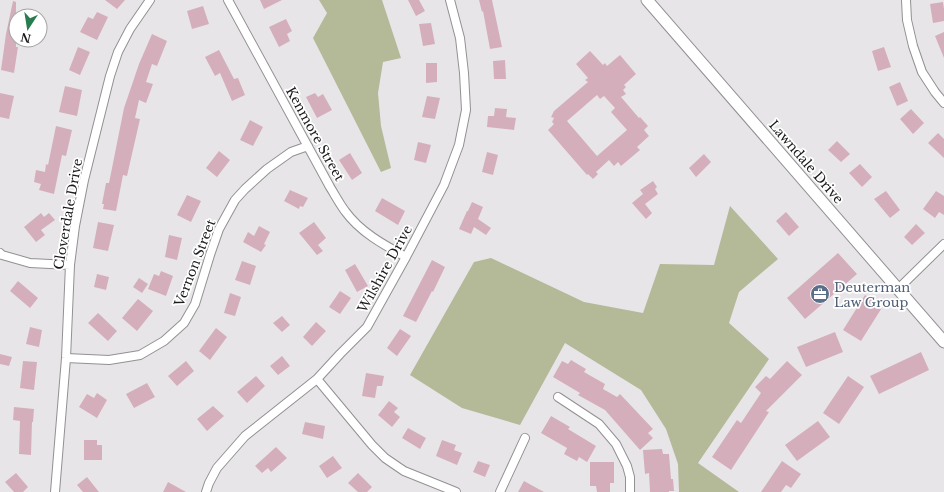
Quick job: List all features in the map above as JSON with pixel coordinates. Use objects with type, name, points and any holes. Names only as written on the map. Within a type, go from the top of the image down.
[{"type":"main road","name":"Lawndale Drive","points":[[647,0],[944,342]]},
{"type":"street","name":"Cloverdale Drive","points":[[55,492],[66,358],[70,265],[75,226],[84,180],[110,76],[118,52],[130,29],[150,0]]},
{"type":"street","name":"Kenmore Street","points":[[228,0],[345,212],[361,228],[381,243],[406,257]]},
{"type":"street","name":"Wilshire Drive","points":[[206,492],[217,468],[245,436],[317,379],[367,327],[444,185],[460,145],[466,110],[460,38],[450,0]]},
{"type":"street","points":[[906,0],[907,20],[913,46],[922,72],[944,103]]},
{"type":"street","name":"Vernon Street","points":[[66,358],[117,359],[140,355],[164,341],[184,323],[196,304],[219,229],[235,200],[267,169],[291,152],[308,146]]},
{"type":"street","points":[[898,289],[944,244]]},
{"type":"street","points":[[0,253],[2,255],[30,263],[70,265]]},
{"type":"street","points":[[317,379],[372,446],[385,458],[404,471],[456,492]]},
{"type":"street","points":[[558,397],[599,424],[616,444],[627,466],[630,477],[630,492]]},
{"type":"street","points":[[500,492],[524,438]]},
{"type":"green space","points":[[319,0],[382,0],[401,58],[383,62],[378,93],[381,126],[391,168],[381,172],[313,38],[327,13]]},
{"type":"green space","points":[[730,206],[778,259],[739,292],[729,323],[769,359],[698,463],[739,492],[679,492],[678,464],[666,429],[641,390],[565,343],[520,425],[462,408],[410,375],[474,262],[491,258],[584,302],[643,313],[660,264],[714,265]]},
{"type":"building","points":[[105,0],[125,0],[117,9]]},
{"type":"building","points":[[260,0],[282,0],[264,9]]},
{"type":"building","points":[[408,0],[419,0],[425,11],[416,16]]},
{"type":"building","points":[[479,0],[492,0],[502,47],[490,49],[483,11],[482,12]]},
{"type":"building","points":[[13,1],[16,2],[16,8],[12,8]]},
{"type":"building","points":[[943,2],[944,21],[933,23],[930,4]]},
{"type":"building","points":[[203,6],[209,24],[192,29],[187,11]]},
{"type":"building","points":[[97,12],[108,17],[97,40],[80,32],[88,17],[93,19]]},
{"type":"building","points":[[286,19],[292,31],[287,34],[290,41],[279,47],[269,27]]},
{"type":"building","points":[[431,23],[435,44],[423,46],[419,24]]},
{"type":"building","points":[[8,25],[8,48],[18,48],[14,73],[1,70]]},
{"type":"building","points":[[944,32],[944,58],[935,36]]},
{"type":"building","points":[[152,34],[167,41],[157,66],[152,64],[146,82],[153,84],[146,103],[139,100],[135,118],[140,119],[127,176],[123,175],[116,211],[103,209],[104,204],[102,204],[106,183],[109,183],[124,108],[139,64]]},
{"type":"building","points":[[78,47],[90,52],[80,75],[69,70]]},
{"type":"building","points":[[884,47],[891,67],[878,71],[872,51]]},
{"type":"building","points":[[219,50],[234,79],[238,78],[245,95],[232,101],[220,73],[215,76],[205,57]]},
{"type":"building","points":[[590,51],[603,65],[605,63],[607,66],[620,55],[636,74],[624,85],[626,87],[623,90],[626,94],[621,97],[648,126],[644,130],[649,136],[637,147],[640,150],[621,166],[618,162],[614,166],[609,160],[596,172],[598,174],[593,179],[588,174],[587,175],[548,130],[554,124],[552,122],[554,118],[551,117],[554,111],[588,82],[585,80],[588,78],[576,64]],"holes":[[[597,95],[600,99],[604,96],[615,108],[611,112],[627,130],[597,156],[567,121]]]},
{"type":"building","points":[[505,60],[506,79],[494,79],[493,61]]},
{"type":"building","points":[[426,63],[437,63],[437,82],[426,83]]},
{"type":"building","points":[[900,82],[908,101],[897,106],[889,87]]},
{"type":"building","points":[[65,86],[82,90],[77,116],[59,112]]},
{"type":"building","points":[[0,93],[14,96],[9,119],[0,117]]},
{"type":"building","points":[[315,93],[318,97],[323,94],[332,110],[317,118],[306,97]]},
{"type":"building","points":[[427,96],[440,98],[435,119],[422,117]]},
{"type":"building","points":[[495,108],[507,109],[506,117],[516,118],[514,130],[487,127],[488,116],[494,116]]},
{"type":"building","points":[[911,109],[924,123],[913,134],[900,119]]},
{"type":"building","points":[[250,120],[263,127],[253,146],[240,140]]},
{"type":"building","points":[[56,126],[72,130],[66,156],[62,155],[54,194],[39,190],[41,184],[34,182],[36,170],[45,172],[46,164],[48,165]]},
{"type":"building","points":[[938,133],[944,139],[944,158],[928,143]]},
{"type":"building","points":[[837,141],[850,154],[841,162],[828,150]]},
{"type":"building","points":[[418,142],[431,145],[426,163],[414,160]]},
{"type":"building","points":[[219,151],[230,160],[217,177],[206,168]]},
{"type":"building","points":[[487,152],[498,155],[493,175],[482,172]]},
{"type":"building","points":[[350,153],[362,173],[352,180],[339,160]]},
{"type":"building","points":[[704,154],[711,162],[696,177],[689,168]]},
{"type":"building","points":[[860,164],[872,177],[862,187],[849,173]]},
{"type":"building","points":[[653,181],[657,187],[655,189],[658,194],[645,204],[652,213],[646,219],[632,203],[643,194],[640,190]]},
{"type":"building","points":[[290,190],[308,198],[303,207],[300,206],[299,209],[284,201]]},
{"type":"building","points":[[886,191],[900,210],[890,218],[874,199]]},
{"type":"building","points":[[936,191],[944,196],[944,215],[939,212],[935,218],[923,209]]},
{"type":"building","points":[[187,195],[201,201],[191,222],[177,215]]},
{"type":"building","points":[[382,198],[405,211],[398,225],[375,211]]},
{"type":"building","points":[[472,202],[483,207],[478,219],[491,228],[486,235],[474,227],[471,234],[459,229]]},
{"type":"building","points":[[786,212],[799,227],[789,236],[776,221]]},
{"type":"building","points":[[41,213],[44,217],[49,213],[55,220],[41,230],[45,235],[36,242],[24,227]]},
{"type":"building","points":[[98,222],[114,225],[108,251],[93,248]]},
{"type":"building","points":[[314,222],[326,238],[318,245],[323,251],[317,255],[299,233]]},
{"type":"building","points":[[916,224],[925,233],[912,245],[904,237]]},
{"type":"building","points":[[259,226],[270,232],[264,244],[266,245],[261,252],[243,242],[248,232],[254,236]]},
{"type":"building","points":[[169,235],[182,238],[177,260],[165,257]]},
{"type":"building","points":[[838,253],[857,274],[805,319],[787,298]]},
{"type":"building","points":[[432,260],[445,267],[416,322],[403,316]]},
{"type":"building","points":[[242,261],[256,266],[250,285],[235,280]]},
{"type":"building","points":[[355,264],[368,286],[357,292],[345,270]]},
{"type":"building","points":[[161,271],[173,276],[166,296],[148,289],[154,274],[159,276]]},
{"type":"building","points":[[97,274],[109,277],[106,290],[94,287]]},
{"type":"building","points":[[139,278],[148,284],[142,293],[133,287]]},
{"type":"building","points":[[18,281],[38,298],[30,308],[10,291]]},
{"type":"building","points":[[340,291],[351,298],[340,314],[329,307]]},
{"type":"building","points":[[230,293],[241,297],[235,316],[224,313]]},
{"type":"building","points":[[865,295],[883,306],[861,341],[843,330]]},
{"type":"building","points":[[138,299],[153,311],[137,331],[122,318]]},
{"type":"building","points":[[98,313],[117,331],[108,341],[88,323]]},
{"type":"building","points":[[282,316],[290,325],[282,332],[273,323]]},
{"type":"building","points":[[316,322],[326,331],[312,346],[303,337]]},
{"type":"building","points":[[30,327],[42,330],[39,347],[26,344]]},
{"type":"building","points":[[216,328],[227,337],[210,360],[199,351]]},
{"type":"building","points":[[400,329],[411,336],[397,356],[387,348]]},
{"type":"building","points":[[835,332],[843,352],[806,367],[797,347]]},
{"type":"building","points":[[921,352],[929,370],[879,394],[870,376]]},
{"type":"building","points":[[0,354],[12,357],[9,366],[0,364]]},
{"type":"building","points":[[282,356],[290,366],[278,375],[270,366]]},
{"type":"building","points":[[571,360],[586,369],[584,372],[605,384],[603,389],[617,397],[620,394],[653,429],[648,433],[653,438],[640,450],[605,410],[578,395],[580,393],[553,377],[562,361],[568,364]]},
{"type":"building","points":[[23,361],[37,362],[34,390],[20,388]]},
{"type":"building","points":[[186,361],[194,371],[177,386],[168,376]]},
{"type":"building","points":[[787,361],[802,375],[766,411],[769,412],[731,470],[712,457],[737,420],[741,423],[761,393],[755,387],[766,376],[770,379]]},
{"type":"building","points":[[366,373],[384,376],[382,386],[377,386],[375,398],[362,396]]},
{"type":"building","points":[[256,376],[265,386],[247,403],[237,392]]},
{"type":"building","points":[[848,376],[864,387],[839,424],[823,413]]},
{"type":"building","points":[[147,383],[155,397],[134,408],[126,394]]},
{"type":"building","points":[[97,393],[107,400],[97,418],[79,407],[87,394],[94,398]]},
{"type":"building","points":[[389,401],[398,408],[394,412],[400,417],[392,427],[378,415]]},
{"type":"building","points":[[213,406],[224,416],[207,431],[197,419]]},
{"type":"building","points":[[14,407],[34,409],[31,455],[19,454],[20,421],[13,420]]},
{"type":"building","points":[[551,416],[570,427],[568,429],[596,446],[587,462],[579,457],[577,461],[564,454],[567,448],[541,433]]},
{"type":"building","points":[[818,421],[830,437],[797,461],[785,445]]},
{"type":"building","points":[[305,422],[325,426],[323,439],[302,434]]},
{"type":"building","points":[[408,428],[426,438],[420,449],[402,438]]},
{"type":"building","points":[[84,440],[97,440],[97,445],[102,445],[102,460],[84,460]]},
{"type":"building","points":[[442,440],[456,445],[454,450],[462,453],[457,465],[436,456]]},
{"type":"building","points":[[276,447],[287,458],[271,472],[268,468],[262,473],[255,466]]},
{"type":"building","points":[[662,449],[663,454],[669,454],[671,479],[673,479],[674,491],[650,492],[649,473],[645,474],[643,450]]},
{"type":"building","points":[[333,456],[342,468],[327,478],[319,466]]},
{"type":"building","points":[[478,461],[490,465],[485,477],[473,472]]},
{"type":"building","points":[[782,461],[801,474],[791,488],[786,485],[781,492],[761,492]]},
{"type":"building","points":[[590,462],[614,462],[614,483],[610,483],[610,492],[597,492],[596,486],[590,486]]},
{"type":"building","points":[[16,473],[28,487],[23,492],[14,492],[5,482]]},
{"type":"building","points":[[358,473],[372,487],[367,492],[358,492],[348,483]]},
{"type":"building","points":[[87,477],[99,492],[83,492],[77,485]]},
{"type":"building","points":[[524,481],[544,492],[518,492]]},
{"type":"building","points":[[168,482],[186,492],[163,492]]},
{"type":"place","name":"Deuterman Law Group","points":[[820,294]]}]
